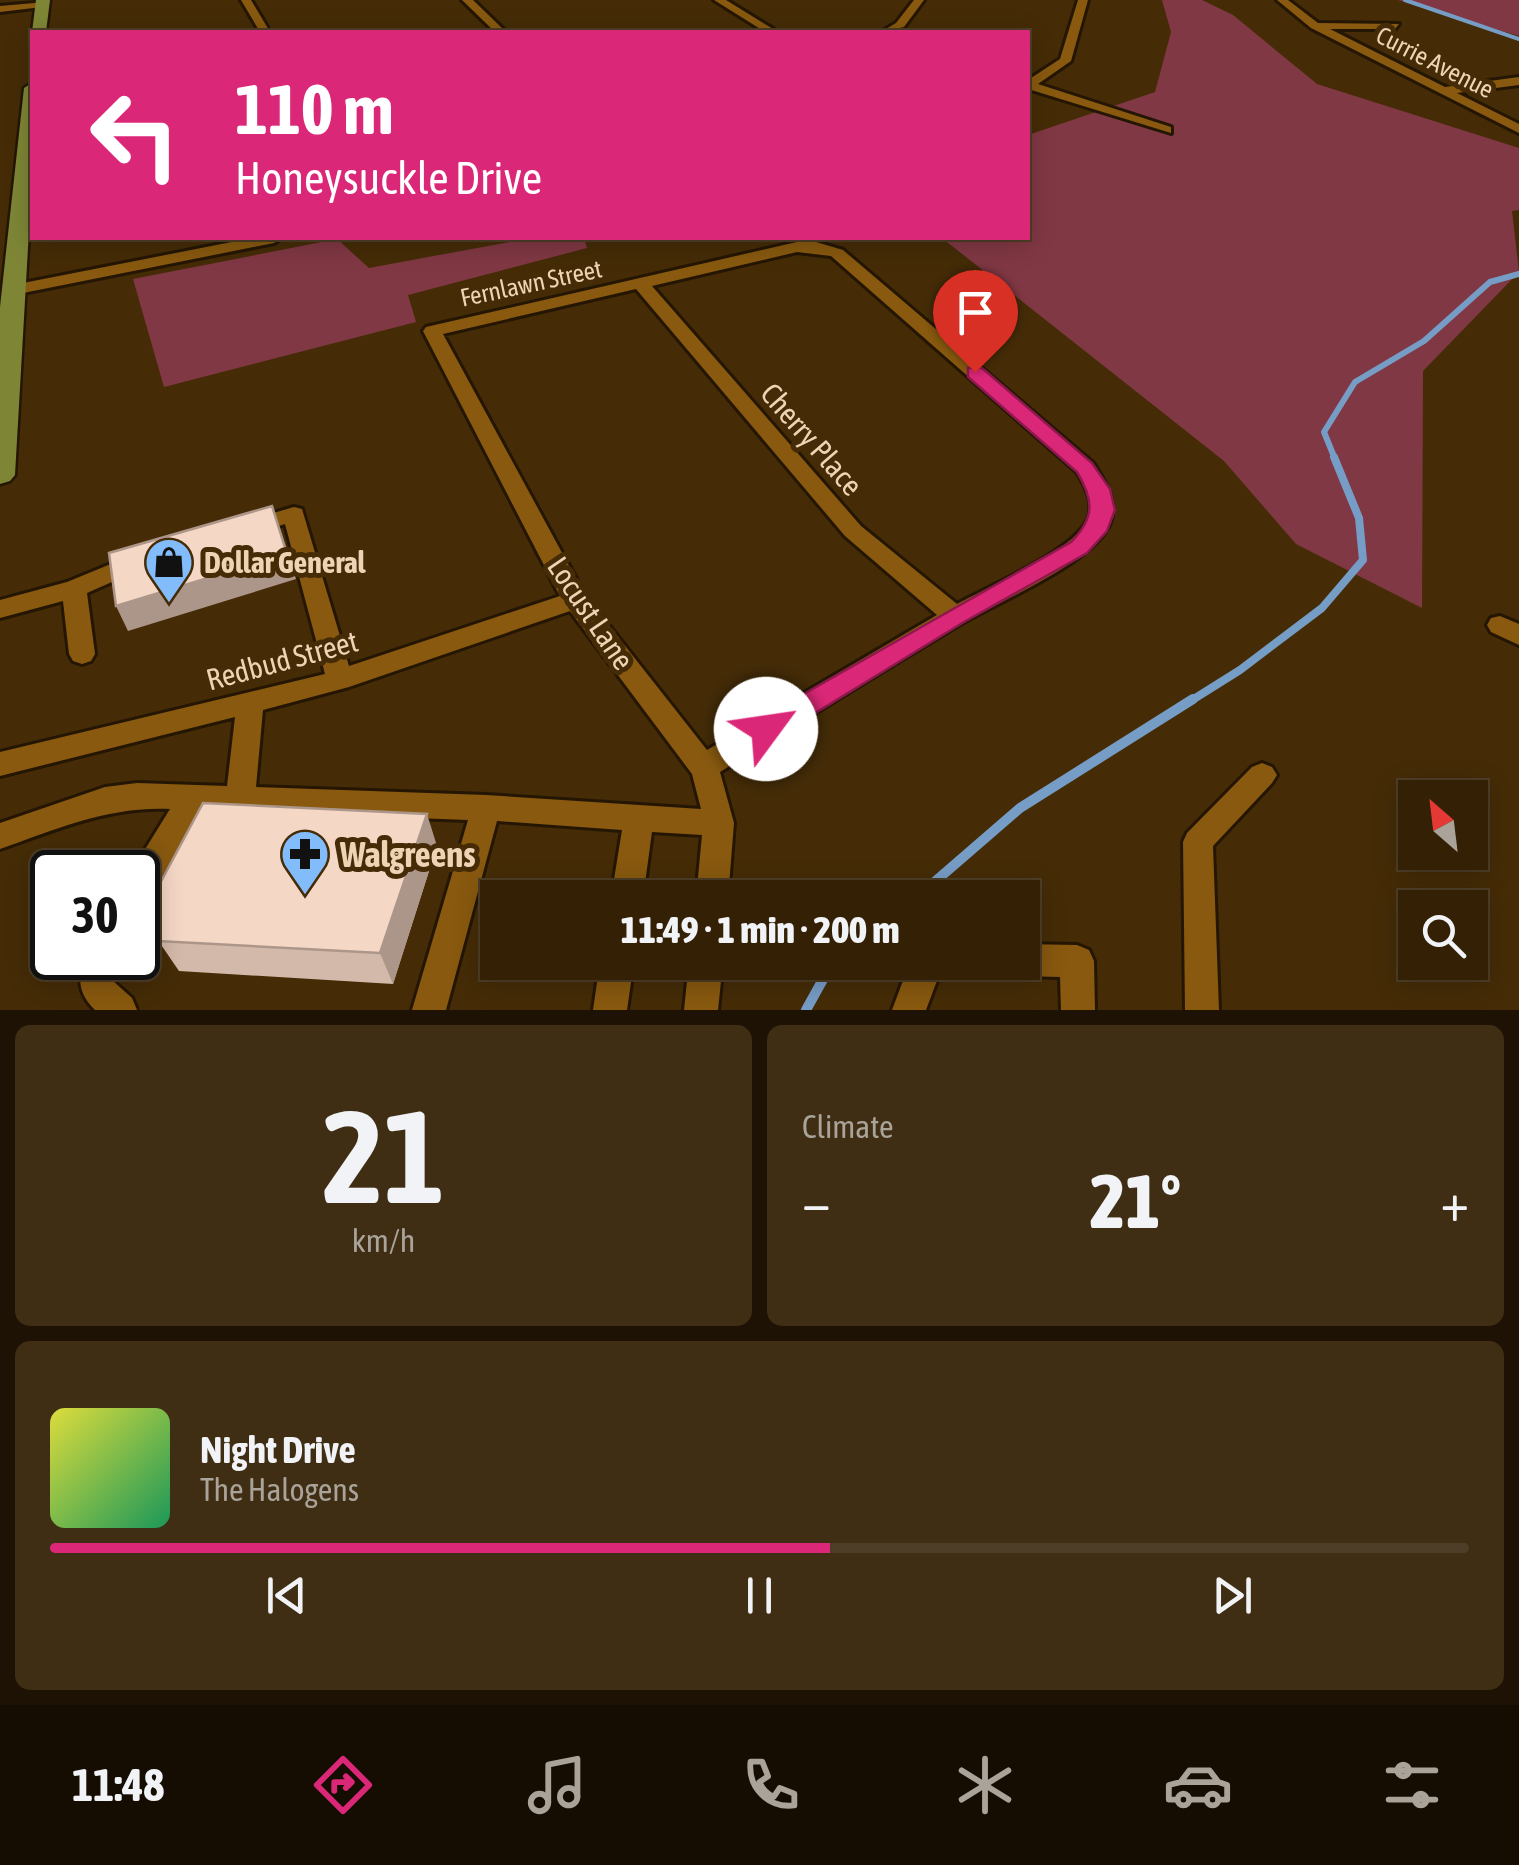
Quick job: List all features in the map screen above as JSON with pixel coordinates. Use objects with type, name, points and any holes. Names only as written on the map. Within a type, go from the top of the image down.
[{"type":"main road","points":[[39,30],[43,2]]},
{"type":"main road","points":[[0,474],[13,290],[30,131]]},
{"type":"street","points":[[246,0],[265,30]]},
{"type":"street","points":[[466,0],[499,30]]},
{"type":"street","points":[[719,0],[769,30]]},
{"type":"street","points":[[890,30],[900,25],[919,0]]},
{"type":"street","points":[[1030,84],[1065,61],[1083,0]]},
{"type":"street","name":"Currie Avenue","points":[[1282,0],[1316,26],[1519,129]]},
{"type":"street","points":[[0,9],[43,2]]},
{"type":"street","points":[[1316,26],[1395,26]]},
{"type":"street","points":[[1440,91],[1519,81]]},
{"type":"street","points":[[1030,86],[1166,130]]},
{"type":"street","points":[[13,290],[264,240]]},
{"type":"street","name":"Fernlawn Street","points":[[432,331],[797,247],[816,246],[837,254],[1085,468],[1098,489],[1103,510],[1096,531],[1079,547],[955,616]]},
{"type":"street","name":"Cherry Place","points":[[641,284],[853,531],[955,616]]},
{"type":"street","name":"Locust Lane","points":[[432,331],[575,600],[716,789],[719,823],[714,880]]},
{"type":"street","points":[[223,536],[294,514],[340,680]]},
{"type":"street","points":[[0,610],[74,588],[169,551]]},
{"type":"street","points":[[74,588],[82,654]]},
{"type":"street","name":"Redbud Street","points":[[0,764],[340,680],[575,600]]},
{"type":"street","points":[[703,767],[955,616]]},
{"type":"street","points":[[240,797],[250,704]]},
{"type":"street","points":[[1202,1010],[1198,842],[1262,775]]},
{"type":"street","points":[[0,836],[105,800],[138,795],[471,807],[719,823]]},
{"type":"street","points":[[160,852],[193,796]]},
{"type":"street","points":[[335,801],[361,818],[385,822]]},
{"type":"street","points":[[428,824],[471,807]]},
{"type":"street","points":[[430,1010],[464,884],[471,807]]},
{"type":"street","points":[[630,880],[639,818]]},
{"type":"street","points":[[1040,960],[1076,961],[1078,1010]]},
{"type":"street","points":[[96,980],[96,988],[120,1010]]},
{"type":"street","points":[[610,1010],[615,980]]},
{"type":"street","points":[[701,1010],[704,980]]},
{"type":"street","points":[[910,1010],[921,980]]},
{"type":"shaded area","points":[[1162,0],[1202,0],[1233,15],[1317,84],[1519,148],[1519,210],[1512,211],[1519,272],[1423,371],[1422,608],[1296,544],[1224,461],[945,240],[1030,240],[1030,134],[1155,92],[1171,32]]},
{"type":"shaded area","points":[[1398,0],[1519,0],[1519,36]]},
{"type":"shaded area","points":[[332,240],[338,240],[369,268],[520,240],[585,240],[587,248],[408,295],[416,322],[164,387],[133,279]]},
{"type":"building","points":[[272,506],[287,554],[116,606],[109,553]]},
{"type":"building","name":"Walgreens","points":[[203,803],[427,814],[380,953],[160,941],[160,883]]},
{"type":"waterway","points":[[1405,0],[1519,39]]},
{"type":"waterway","points":[[1335,459],[1324,432],[1355,382],[1424,341],[1490,282],[1519,274]]},
{"type":"waterway","points":[[1189,702],[1240,670],[1322,608],[1363,560],[1359,518],[1334,457]]},
{"type":"waterway","points":[[937,880],[1020,808],[1193,699]]},
{"type":"waterway","points":[[806,1010],[823,980]]},
{"type":"place","name":"Dollar General","points":[[169,604]]},
{"type":"place","name":"Walgreens","points":[[305,896]]},
{"type":"route","points":[[766,729],[1079,547],[1096,531],[1103,510],[1098,489],[1085,468],[975,372]]}]
